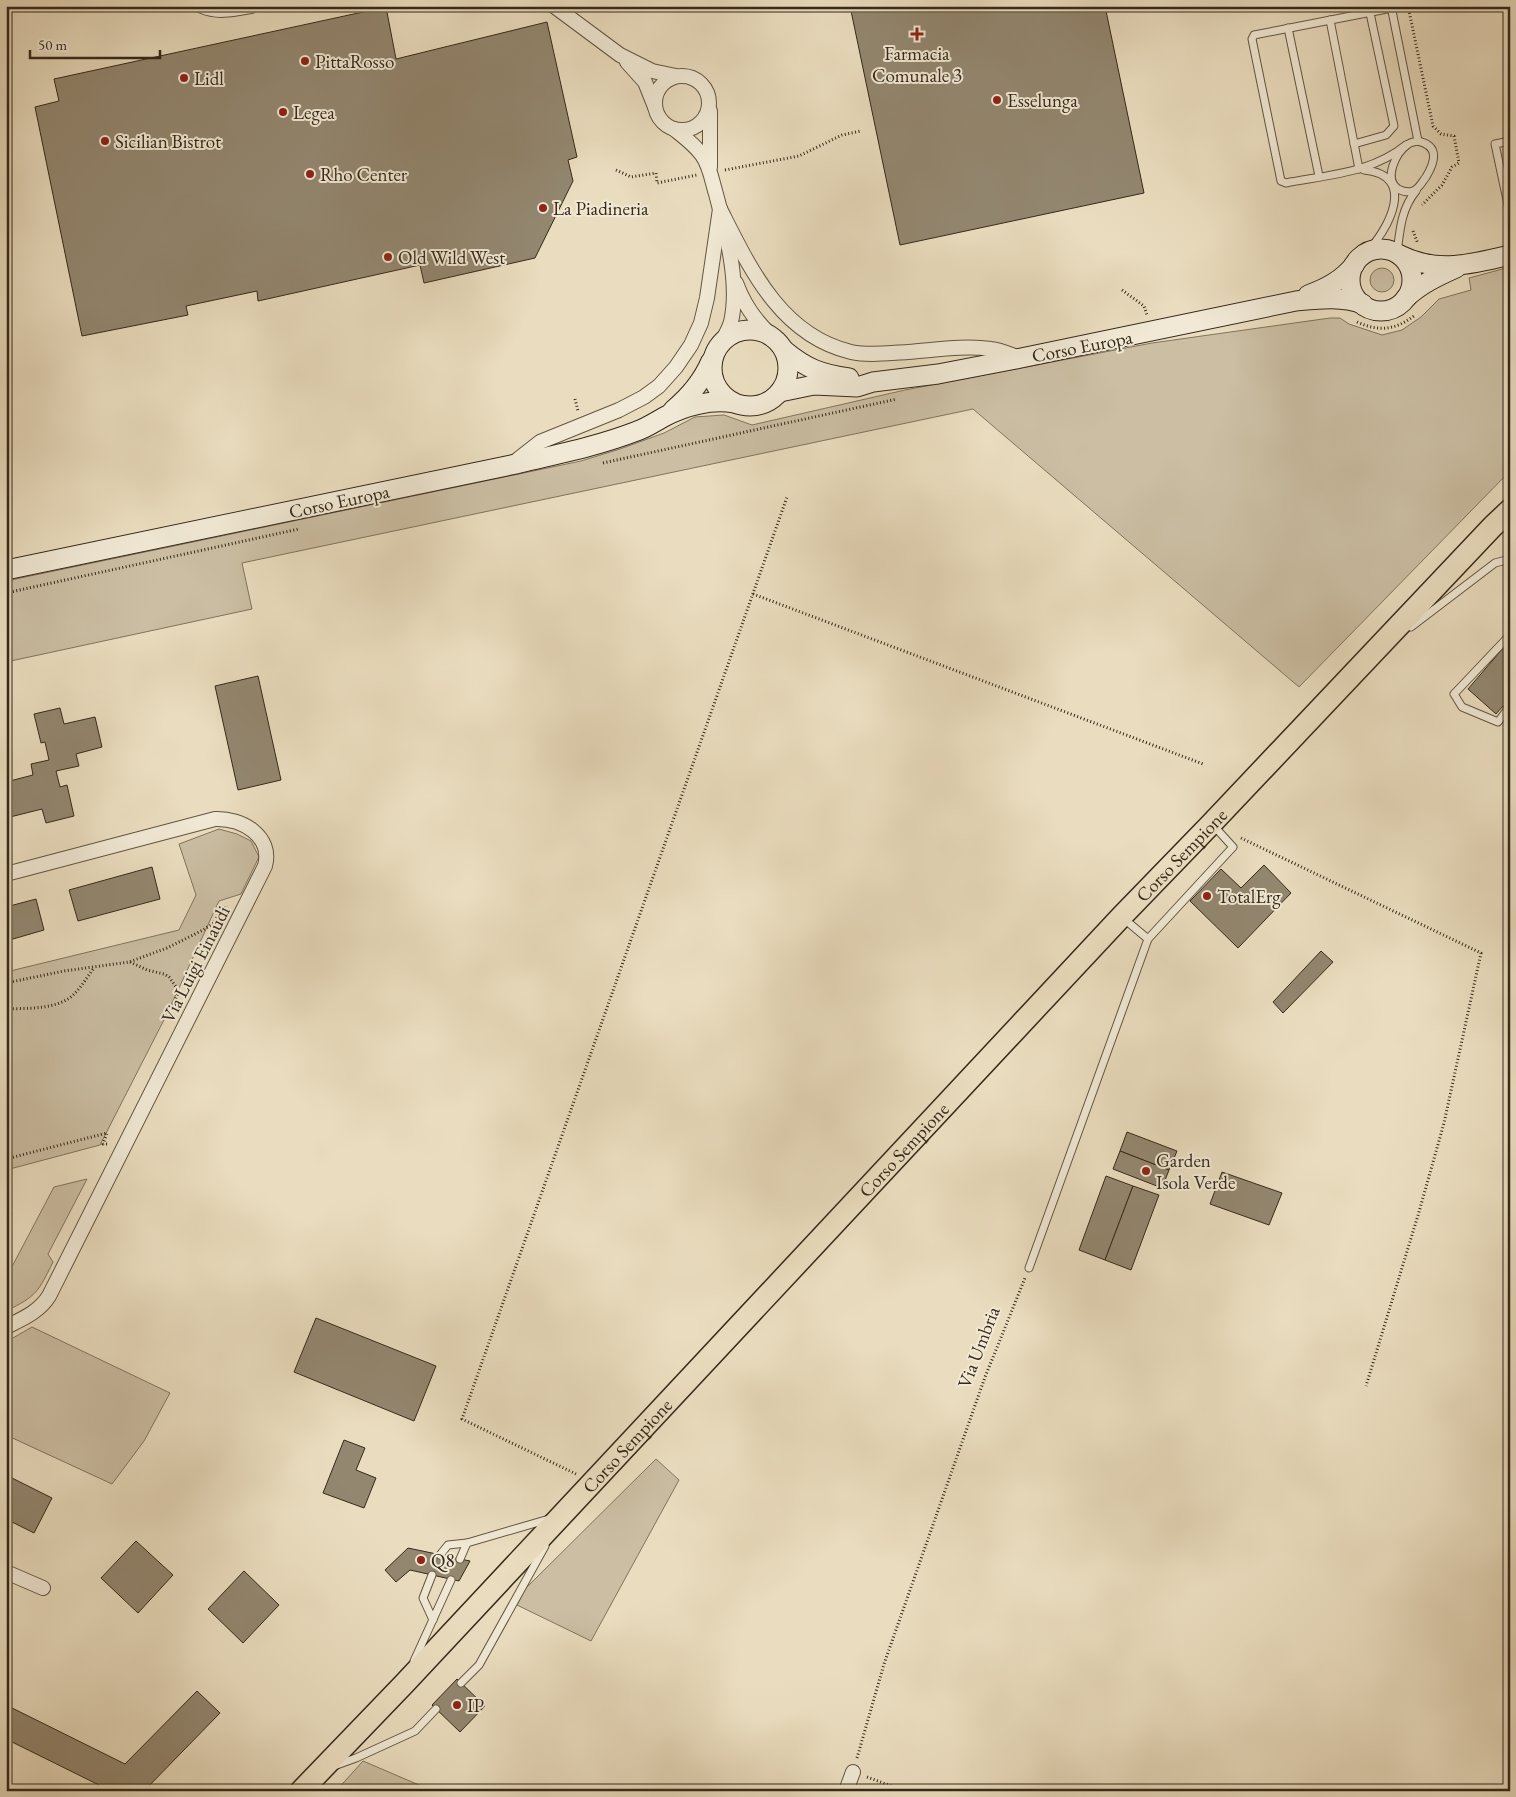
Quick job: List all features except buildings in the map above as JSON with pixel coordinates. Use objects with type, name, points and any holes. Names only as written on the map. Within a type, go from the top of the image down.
[{"type":"main road","points":[[1461,266],[1432,266],[1412,261],[1385,249],[1378,249],[1360,258],[1351,273],[1351,285],[1358,312],[1390,309],[1429,281],[1461,266],[1510,255]]},
{"type":"main road","points":[[1398,255],[1405,261],[1412,277],[1410,289],[1400,303]]},
{"type":"main road","name":"Corso Europa","points":[[1290,302],[1333,284],[1346,275],[1360,258]]},
{"type":"main road","name":"Corso Europa","points":[[780,392],[814,385],[857,387],[873,382],[938,374],[1290,302],[1346,300],[1358,312]]},
{"type":"main road","points":[[745,330],[755,330],[772,336],[779,342],[788,359],[788,376],[780,392],[764,404],[754,406],[744,406],[725,398],[713,379],[711,369],[717,350],[728,336],[745,330]]},
{"type":"main road","name":"Corso Europa","points":[[666,416],[699,385],[717,350]]},
{"type":"main road","name":"Corso Europa","points":[[784,350],[800,364],[808,368],[837,376],[873,382]]},
{"type":"main road","name":"Corso Europa","points":[[6,570],[511,466],[583,448],[638,431],[666,416],[692,407],[711,402],[734,403]]},
{"type":"main road","points":[[1493,526],[1510,504]]},
{"type":"main road","name":"Corso Sempione","points":[[301,1791],[404,1684],[1120,917],[1510,510]]},
{"type":"street","points":[[202,6],[215,10],[225,10],[251,6]]},
{"type":"street","points":[[554,6],[620,55],[652,71],[692,77],[699,81],[708,94],[710,102],[710,171]]},
{"type":"street","points":[[620,55],[645,82],[660,118],[666,125],[690,141],[703,156],[710,171],[720,209],[732,272],[733,298],[731,322],[717,350]]},
{"type":"street","points":[[656,108],[657,92],[668,80],[676,76]]},
{"type":"street","points":[[674,129],[691,129],[699,125],[705,118],[710,102]]},
{"type":"street","points":[[720,209],[747,261],[767,293],[796,326],[815,337],[851,352],[870,354],[991,349],[1021,358]]},
{"type":"street","points":[[511,466],[540,442],[619,410],[644,397],[660,386],[676,367],[691,345],[701,323],[707,298],[720,209]]},
{"type":"street","points":[[732,272],[746,306],[755,319],[772,336]]},
{"type":"street","name":"Via Luigi Einaudi","points":[[6,874],[215,819],[229,818],[239,822],[259,836],[267,857],[265,866],[248,901],[45,1303],[30,1315],[6,1328]]},
{"type":"street","points":[[6,1572],[43,1588]]},
{"type":"street","points":[[846,1791],[854,1772]]},
{"type":"lane","points":[[1398,255],[1404,212],[1409,201],[1432,168],[1434,158],[1428,144],[1418,141],[1406,145],[1379,163],[1359,169],[1286,183],[1281,181],[1253,46],[1252,39],[1254,35],[1391,7],[1418,141]]},
{"type":"lane","points":[[1354,144],[1386,135],[1394,126],[1370,12]]},
{"type":"lane","points":[[1330,20],[1359,169]]},
{"type":"lane","points":[[1288,28],[1319,176]]},
{"type":"lane","points":[[1510,141],[1495,144],[1510,214]]},
{"type":"lane","points":[[1360,258],[1381,235],[1390,217],[1394,199],[1392,167],[1406,145]]},
{"type":"lane","points":[[1359,169],[1372,170],[1389,178],[1395,187],[1404,192],[1410,192],[1419,188]]},
{"type":"lane","points":[[1366,660],[1495,563],[1510,559]]},
{"type":"lane","points":[[1507,710],[1498,722],[1462,707],[1454,694],[1510,635]]},
{"type":"lane","points":[[1029,1268],[1148,939],[1233,847],[1212,823]]},
{"type":"lane","points":[[1120,917],[1148,939]]},
{"type":"lane","points":[[440,1555],[448,1545],[467,1543],[562,1515]]},
{"type":"lane","points":[[462,1683],[479,1665],[562,1515]]},
{"type":"lane","points":[[460,1559],[467,1543]]},
{"type":"lane","points":[[432,1575],[423,1598],[433,1620]]},
{"type":"lane","points":[[404,1684],[451,1580]]},
{"type":"lane","points":[[320,1771],[356,1758],[415,1731],[436,1709]]},
{"type":"path","points":[[616,170],[631,177],[656,173],[658,183],[710,171],[799,156],[842,134],[860,131]]},
{"type":"path","points":[[1122,290],[1144,306],[1148,321]]},
{"type":"path","points":[[1358,312],[1371,327],[1385,329],[1402,325],[1419,310]]},
{"type":"path","points":[[592,1482],[462,1419],[787,497]]},
{"type":"path","points":[[753,594],[1203,764]]},
{"type":"path","points":[[1238,836],[1481,953],[1444,1122],[1366,1386]]},
{"type":"path","points":[[6,983],[64,970],[129,962],[186,939],[214,923],[221,909],[248,901]]},
{"type":"path","points":[[129,962],[169,977],[180,991],[172,1007],[195,1006]]},
{"type":"path","points":[[6,1010],[51,1005],[65,1000],[82,985],[95,967]]},
{"type":"path","points":[[6,1159],[107,1133],[103,1144],[127,1142]]},
{"type":"path","name":"Via Umbria","points":[[854,1772],[884,1664],[985,1377],[1029,1268]]},
{"type":"path","points":[[854,1772],[905,1791]]},
{"type":"shaded area","points":[[1510,267],[1510,471],[1299,687],[973,409],[242,563],[252,609],[6,662],[6,581],[581,461],[664,433],[695,417],[724,415],[752,425],[905,390],[1152,343],[1330,318],[1340,318],[1349,324],[1382,335],[1402,330],[1421,317],[1439,299],[1471,290],[1469,278]]},
{"type":"shaded area","points":[[1382,268],[1390,272],[1394,280],[1390,288],[1382,292],[1374,288],[1370,280],[1374,272]]},
{"type":"shaded area","points":[[219,829],[237,834],[251,841],[259,857],[241,894],[219,901],[167,1014],[100,1145],[6,1170],[6,972],[179,930],[196,895],[179,844]]},
{"type":"shaded area","points":[[87,1179],[48,1254],[53,1262],[40,1287],[31,1297],[6,1311],[6,1278],[54,1187]]},
{"type":"shaded area","points":[[32,1327],[170,1393],[144,1441],[112,1484],[6,1435],[6,1342]]},
{"type":"shaded area","points":[[656,1459],[679,1480],[591,1641],[517,1605],[525,1589]]},
{"type":"shaded area","points":[[363,1761],[433,1791],[336,1791]]},
{"type":"place","name":"Farmacia Comunale 3","points":[[917,34]]},
{"type":"place","name":"PittaRosso","points":[[305,61]]},
{"type":"place","name":"Lidl","points":[[184,78]]},
{"type":"place","name":"Esselunga","points":[[997,100]]},
{"type":"place","name":"Legea","points":[[283,112]]},
{"type":"place","name":"Sicilian Bistrot","points":[[105,141]]},
{"type":"place","name":"Rho Center","points":[[310,174]]},
{"type":"place","name":"La Piadineria","points":[[543,208]]},
{"type":"place","name":"Old Wild West","points":[[388,257]]},
{"type":"place","name":"TotalErg","points":[[1207,896]]},
{"type":"place","name":"Garden Isola Verde","points":[[1146,1171]]},
{"type":"place","name":"Q8","points":[[421,1560]]},
{"type":"place","name":"IP","points":[[457,1705]]}]
